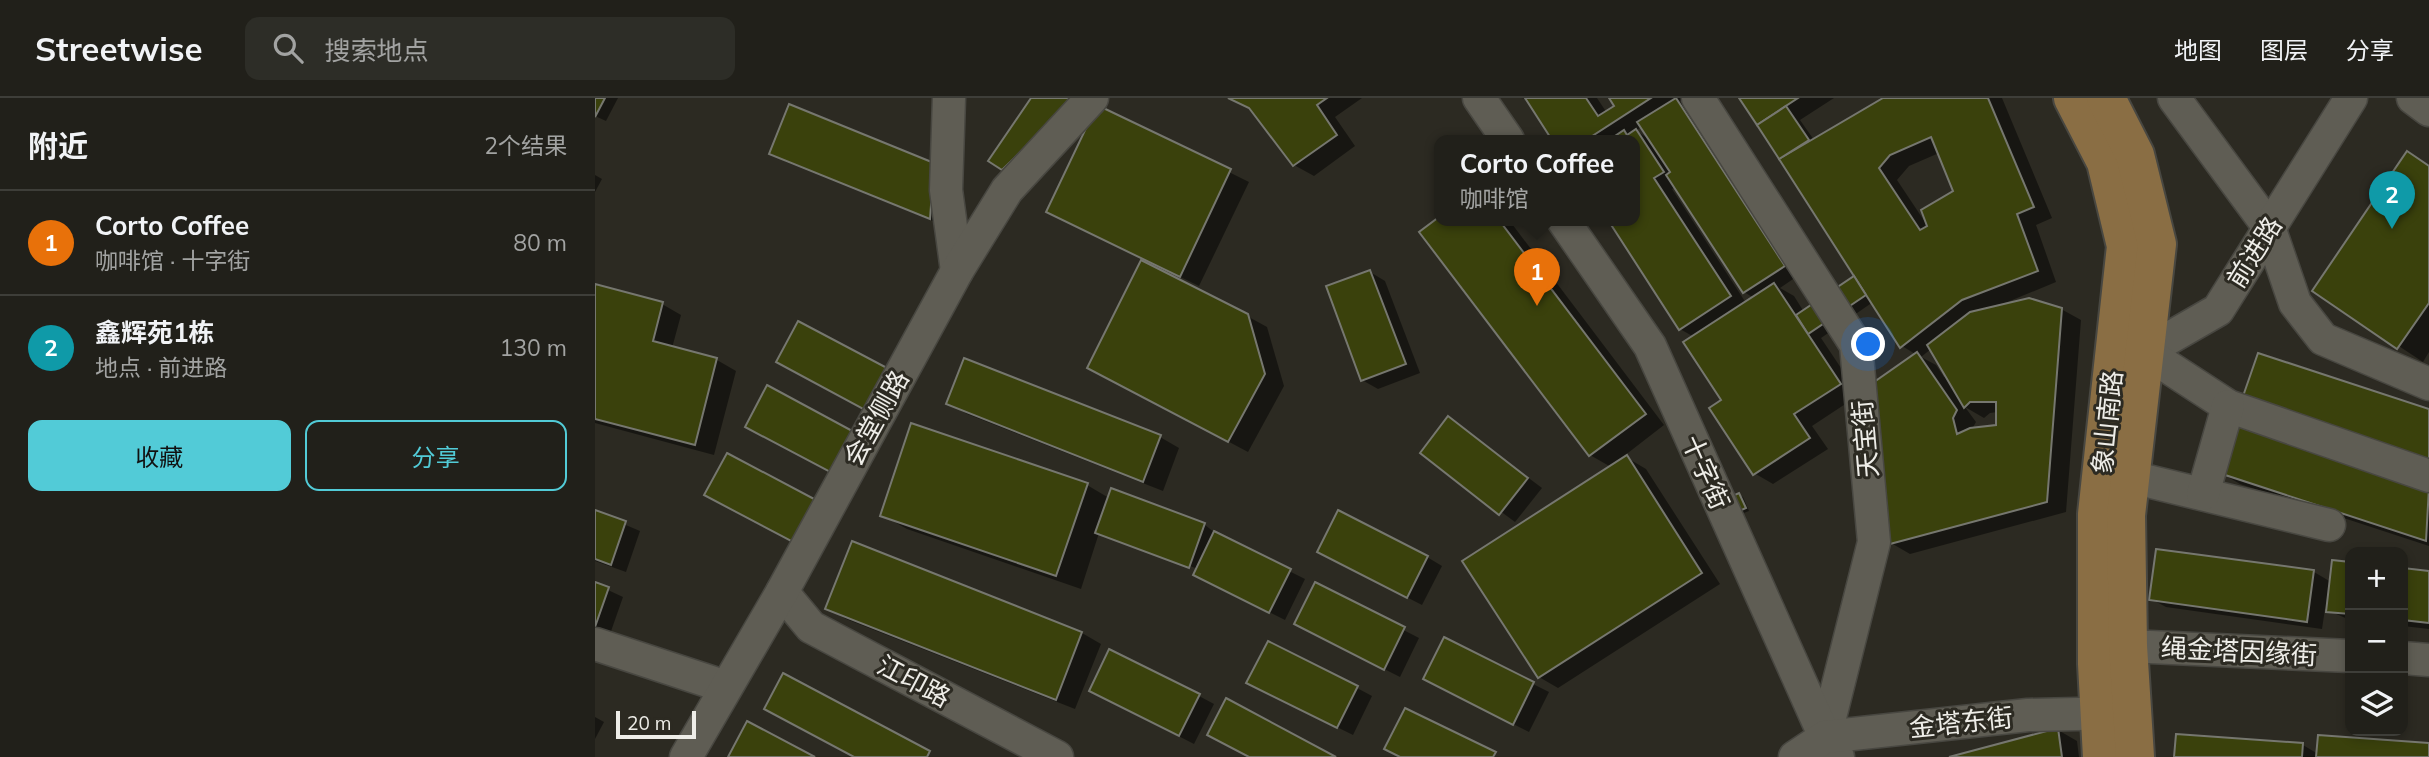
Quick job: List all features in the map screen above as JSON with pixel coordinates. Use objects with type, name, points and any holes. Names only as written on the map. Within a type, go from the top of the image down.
[{"type":"main road","name":"象山南路","points":[[2073,98],[2106,162],[2126,246],[2131,477],[2126,515],[2128,646],[2116,713],[2102,757]]},
{"type":"main road","name":"象山南路","points":[[2106,98],[2135,155],[2157,244],[2130,352],[2098,514],[2116,713],[2135,757]]},
{"type":"street","points":[[949,98],[946,190],[957,271]]},
{"type":"street","name":"会堂侧路","points":[[686,757],[782,592],[957,271],[1007,190],[1092,98]]},
{"type":"street","points":[[1479,98],[1505,135]]},
{"type":"street","name":"天宝街","points":[[1698,98],[1856,345],[1874,542],[1831,747]]},
{"type":"street","points":[[2174,98],[2269,228],[2295,303],[2323,339],[2429,384]]},
{"type":"street","name":"前进路","points":[[2130,352],[2218,310],[2351,98]]},
{"type":"street","points":[[2413,98],[2429,110]]},
{"type":"street","name":"十字街","points":[[1567,226],[1650,346],[1831,747]]},
{"type":"street","points":[[2130,352],[2228,407],[2429,477]]},
{"type":"street","points":[[2203,494],[2228,407]]},
{"type":"street","points":[[2131,477],[2329,525]]},
{"type":"street","name":"江印路","points":[[782,592],[811,627],[1057,757]]},
{"type":"street","points":[[595,643],[726,687]]},
{"type":"street","name":"绳金塔因缘街","points":[[2128,646],[2345,656]]},
{"type":"street","points":[[2408,658],[2429,659]]},
{"type":"street","name":"金塔东街","points":[[1795,757],[1831,747],[2028,715],[2116,713]]},
{"type":"building","points":[[595,98],[605,98],[595,117]]},
{"type":"building","points":[[1031,98],[1076,98],[1002,170],[988,161]]},
{"type":"building","points":[[1228,98],[1327,98],[1317,105],[1337,135],[1293,166],[1249,108]]},
{"type":"building","points":[[1525,98],[1586,98],[1598,116],[1614,106],[1609,98],[1651,98],[1594,135],[1549,135]]},
{"type":"building","points":[[1676,98],[1785,266],[1743,293],[1666,175],[1670,172],[1637,122]]},
{"type":"building","points":[[1739,98],[1798,98],[1757,125]]},
{"type":"building","points":[[1883,98],[1988,98],[2034,207],[2017,214],[2038,271],[1962,300],[1900,348],[1779,159]],"holes":[[[1931,137],[1953,191],[1921,210],[1927,226],[1920,230],[1879,168],[1890,155]]]},
{"type":"building","points":[[789,104],[934,163],[930,219],[769,154]]},
{"type":"building","points":[[1097,105],[1231,169],[1180,277],[1046,212]]},
{"type":"building","points":[[1786,106],[1809,140],[1779,159],[1757,125]]},
{"type":"building","points":[[1636,129],[1640,135],[1627,135]]},
{"type":"building","points":[[1640,135],[1664,172],[1654,178],[1731,296],[1679,330],[1612,226],[1640,226]]},
{"type":"building","points":[[2407,151],[2429,166],[2429,303],[2397,349],[2312,291]]},
{"type":"building","points":[[1434,221],[1434,226],[1504,226],[1646,414],[1589,456],[1419,232]]},
{"type":"building","points":[[1141,260],[1248,314],[1265,374],[1228,442],[1087,368]]},
{"type":"building","points":[[1370,270],[1406,364],[1361,381],[1326,286]]},
{"type":"building","points":[[1854,276],[1866,295],[1808,334],[1796,315]]},
{"type":"building","points":[[1774,283],[1841,384],[1794,414],[1810,438],[1753,475],[1709,408],[1721,400],[1683,342]]},
{"type":"building","points":[[595,284],[663,302],[653,341],[717,358],[695,445],[595,419]]},
{"type":"building","points":[[2029,298],[2062,308],[2047,502],[1890,544],[1874,474],[1867,387],[1917,352],[1957,410],[1953,418],[1957,434],[1970,428],[1996,425],[1996,402],[1970,402],[1964,408],[1927,345],[1970,312]]},
{"type":"building","points":[[798,321],[887,368],[865,410],[776,362]]},
{"type":"building","points":[[2258,353],[2429,409],[2429,464],[2241,402]]},
{"type":"building","points":[[964,358],[1161,435],[1143,482],[946,404]]},
{"type":"building","points":[[767,385],[856,433],[834,474],[745,427]]},
{"type":"building","points":[[1448,416],[1528,478],[1499,515],[1420,453]]},
{"type":"building","points":[[2230,421],[2429,487],[2426,541],[2213,471]]},
{"type":"building","points":[[911,423],[1088,483],[1056,576],[880,516]]},
{"type":"building","points":[[727,453],[816,500],[793,542],[704,495]]},
{"type":"building","points":[[1627,455],[1702,573],[1538,678],[1462,561]]},
{"type":"building","points":[[1111,488],[1205,523],[1189,568],[1095,533]]},
{"type":"building","points":[[1739,493],[1746,508],[1735,513],[1728,498]]},
{"type":"building","points":[[595,510],[626,521],[611,565],[595,559]]},
{"type":"building","points":[[1338,510],[1428,556],[1407,598],[1317,552]]},
{"type":"building","points":[[1214,531],[1291,569],[1269,613],[1193,575]]},
{"type":"building","points":[[852,541],[1082,632],[1056,700],[825,609]]},
{"type":"building","points":[[2156,549],[2314,570],[2307,622],[2149,600]]},
{"type":"building","points":[[2332,560],[2345,561],[2345,614],[2326,612]]},
{"type":"building","points":[[2408,569],[2429,571],[2429,623],[2408,621]]},
{"type":"building","points":[[595,582],[609,587],[595,627]]},
{"type":"building","points":[[1315,582],[1405,627],[1384,670],[1294,624]]},
{"type":"building","points":[[1444,637],[1534,682],[1513,725],[1423,679]]},
{"type":"building","points":[[1268,641],[1358,686],[1337,728],[1246,683]]},
{"type":"building","points":[[1109,649],[1200,694],[1179,736],[1089,691]]},
{"type":"building","points":[[783,673],[930,751],[927,757],[854,757],[764,709]]},
{"type":"building","points":[[1226,698],[1336,757],[1249,757],[1207,735]]},
{"type":"building","points":[[1405,708],[1496,752],[1493,757],[1400,757],[1384,749]]},
{"type":"building","points":[[747,721],[815,757],[728,757]]},
{"type":"building","points":[[2058,728],[2062,757],[1949,757]]},
{"type":"building","points":[[2176,734],[2303,743],[2302,757],[2174,757]]},
{"type":"building","points":[[2318,735],[2429,743],[2429,757],[2316,757]]},
{"type":"place","name":"鑫辉苑1栋","points":[[2392,229]]},
{"type":"place","name":"Corto Coffee","points":[[1537,306]]}]
